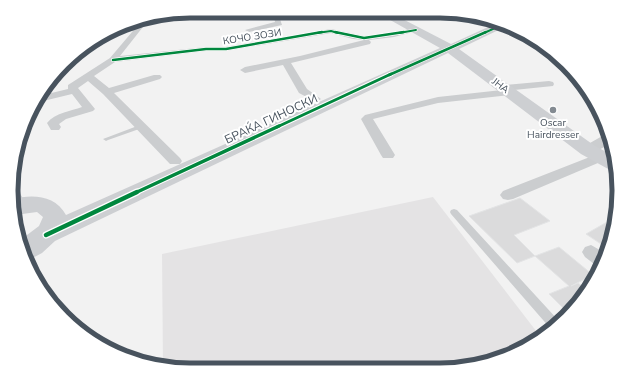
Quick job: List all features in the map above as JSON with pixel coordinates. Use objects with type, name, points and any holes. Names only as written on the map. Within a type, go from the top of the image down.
[{"type":"street","points":[[249,30],[279,23],[276,18]]},
{"type":"street","name":"ЈНА","points":[[393,18],[445,45],[594,153],[610,162]]},
{"type":"street","points":[[55,127],[53,123],[62,117],[89,109],[72,87],[113,60],[141,25]]},
{"type":"street","name":"БРАЌА ГИНОСКИ","points":[[27,247],[51,225],[175,161],[316,99],[445,45],[460,45],[497,28]]},
{"type":"street","name":"КОЧО ЗОЗИ","points":[[113,60],[206,49],[226,49],[331,31],[343,36],[368,39],[416,30]]},
{"type":"street","points":[[245,70],[286,62],[367,42],[368,39]]},
{"type":"street","name":"БРАЌА ГИНОСКИ","points":[[51,225],[445,45]]},
{"type":"street","points":[[286,62],[302,91],[316,99]]},
{"type":"street","points":[[88,76],[107,92],[175,161]]},
{"type":"street","points":[[107,92],[158,77]]},
{"type":"street","points":[[388,155],[367,119],[369,117],[438,100],[549,84]]},
{"type":"street","points":[[45,98],[74,90]]},
{"type":"street","points":[[508,195],[594,153],[605,141]]},
{"type":"street","points":[[18,202],[44,205],[52,209],[51,225]]},
{"type":"lane","points":[[106,139],[140,127]]},
{"type":"lane","points":[[454,212],[552,321]]},
{"type":"shaded area","points":[[433,197],[537,332],[526,340],[495,354],[473,360],[451,363],[179,363],[163,361],[162,254]]},
{"type":"building","points":[[520,198],[550,221],[514,235],[535,256],[517,263],[469,216]]},
{"type":"building","points":[[610,220],[603,245],[586,234]]},
{"type":"building","points":[[559,247],[591,273],[589,277],[571,286],[578,283],[583,287],[564,309],[549,294],[569,286],[535,256]]},
{"type":"cycle path","points":[[46,235],[432,55],[460,45],[497,28]]},
{"type":"cycle path","points":[[113,60],[206,49],[226,49],[331,31],[353,37],[374,38],[416,30]]},
{"type":"place","name":"Oscar Hairdresser","points":[[553,110]]}]
